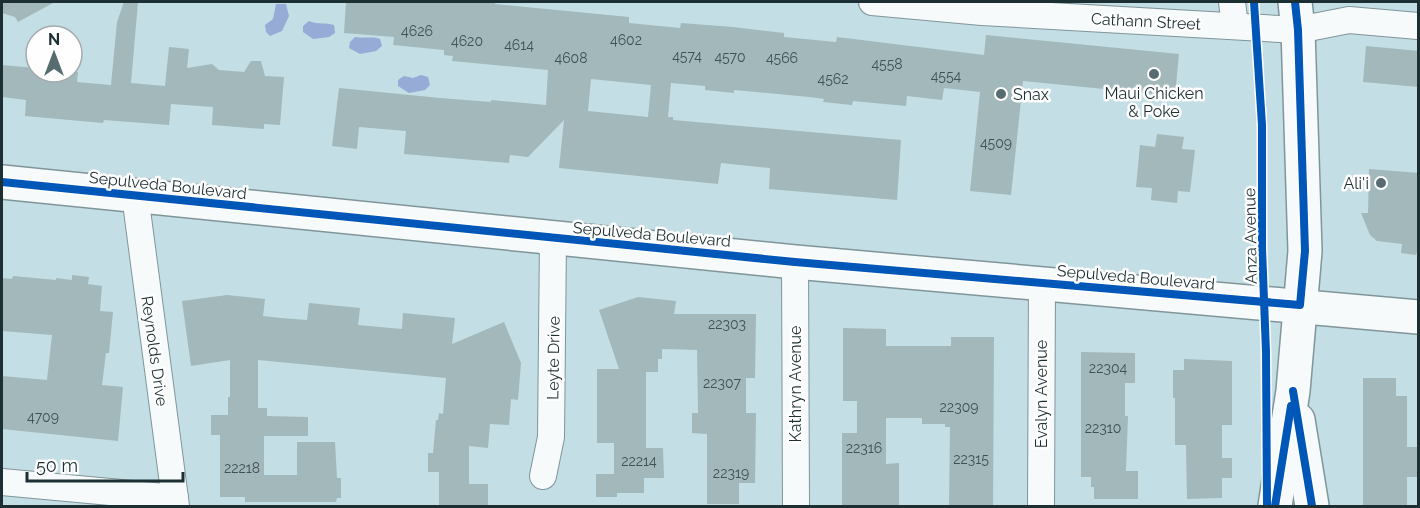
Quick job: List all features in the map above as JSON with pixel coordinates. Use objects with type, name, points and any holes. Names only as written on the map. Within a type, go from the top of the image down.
[{"type":"main road","points":[[1275,507],[1293,391],[1305,251],[1296,16]]},
{"type":"main road","name":"Sepulveda Boulevard","points":[[2,182],[795,262],[1419,317]]},
{"type":"main road","points":[[1293,391],[1312,507]]},
{"type":"street","name":"Cathann Street","points":[[872,2],[1296,16],[1348,11],[1419,26]]},
{"type":"street","name":"Reynolds Drive","points":[[135,195],[176,502]]},
{"type":"street","name":"Leyte Drive","points":[[543,476],[551,437],[554,238]]},
{"type":"street","name":"Kathryn Avenue","points":[[795,262],[796,507]]},
{"type":"street","name":"Evalyn Avenue","points":[[1041,507],[1042,282]]},
{"type":"street","points":[[2,482],[176,502]]},
{"type":"water","points":[[276,4],[286,4],[289,16],[282,31],[270,36],[266,32],[265,25],[273,19]]},
{"type":"water","points":[[309,21],[334,25],[335,33],[329,37],[313,39],[303,32],[303,26]]},
{"type":"water","points":[[355,37],[380,39],[382,46],[376,51],[360,54],[349,48],[350,42]]},
{"type":"water","points":[[421,75],[428,77],[430,85],[425,90],[409,93],[398,86],[398,80],[404,76],[413,78]]},
{"type":"building","points":[[2,2],[55,2],[18,22],[15,17],[2,13]]},
{"type":"building","points":[[124,2],[138,2],[131,83],[165,86],[169,47],[189,49],[187,68],[212,64],[219,70],[244,72],[251,61],[261,61],[265,76],[284,77],[280,125],[264,124],[264,129],[212,125],[213,107],[171,104],[169,125],[104,120],[103,123],[25,116],[26,100],[2,97],[2,65],[24,67],[24,84],[84,83],[111,85],[117,22]]},
{"type":"building","points":[[346,2],[495,2],[495,4],[629,17],[629,23],[680,28],[681,23],[733,27],[784,33],[784,37],[836,42],[837,37],[984,55],[986,35],[1179,54],[1175,96],[1023,81],[1011,195],[970,191],[980,92],[944,88],[942,100],[907,96],[906,106],[853,101],[852,105],[823,102],[824,99],[809,97],[734,90],[734,93],[705,90],[705,86],[671,83],[668,117],[673,117],[673,120],[901,140],[897,200],[769,189],[770,168],[721,163],[718,184],[559,168],[564,120],[528,157],[510,155],[509,163],[404,154],[406,131],[359,127],[357,149],[332,146],[339,88],[546,105],[548,70],[452,61],[453,56],[444,55],[444,50],[393,45],[394,37],[344,33]],"holes":[[[591,79],[651,85],[648,117],[588,111]]]},
{"type":"building","points":[[1366,46],[1419,51],[1419,87],[1363,82]]},
{"type":"building","points":[[1157,134],[1184,137],[1182,149],[1195,150],[1190,192],[1178,191],[1177,203],[1151,200],[1152,188],[1136,187],[1140,145],[1155,147]]},
{"type":"building","points":[[1369,169],[1419,173],[1419,245],[1416,255],[1401,253],[1402,244],[1377,241],[1370,235],[1361,213],[1368,213]]},
{"type":"building","points":[[72,275],[89,277],[88,284],[102,286],[100,311],[113,312],[109,353],[106,353],[102,385],[123,387],[118,441],[2,429],[2,376],[47,380],[52,335],[2,331],[2,278],[12,279],[13,276],[72,280]]},
{"type":"building","points":[[227,295],[265,299],[263,316],[281,318],[307,320],[309,303],[360,308],[358,325],[402,329],[403,313],[455,318],[452,344],[504,322],[521,363],[518,400],[511,399],[509,425],[490,424],[488,448],[469,446],[469,484],[488,484],[488,505],[439,505],[439,472],[428,472],[428,453],[433,453],[436,420],[438,420],[439,413],[443,414],[446,378],[258,360],[258,408],[267,408],[267,416],[308,417],[308,436],[264,436],[264,475],[297,475],[297,442],[335,442],[337,478],[341,478],[341,498],[337,498],[336,502],[245,502],[245,497],[220,497],[220,435],[211,435],[211,415],[228,415],[230,360],[191,366],[182,301]]},
{"type":"building","points":[[638,297],[676,301],[674,314],[756,314],[755,378],[746,378],[746,413],[756,413],[755,483],[739,483],[739,504],[707,504],[707,434],[692,433],[692,413],[698,413],[697,350],[662,349],[662,359],[658,359],[658,372],[646,372],[646,448],[663,448],[664,478],[644,478],[644,493],[617,493],[617,497],[596,497],[596,474],[614,474],[614,443],[597,443],[597,369],[619,369],[599,310]]},
{"type":"building","points":[[843,328],[886,329],[886,346],[951,346],[951,337],[994,337],[993,507],[949,507],[950,427],[945,427],[945,424],[922,424],[922,418],[886,418],[886,464],[899,463],[899,507],[842,507],[842,433],[857,433],[857,401],[843,401]]},
{"type":"building","points":[[1081,352],[1135,353],[1135,383],[1125,383],[1125,416],[1128,416],[1126,471],[1138,471],[1138,499],[1094,499],[1091,477],[1081,477]]},
{"type":"building","points":[[1184,359],[1232,361],[1232,425],[1222,425],[1222,458],[1232,458],[1232,478],[1222,478],[1222,498],[1187,499],[1186,445],[1175,445],[1175,398],[1173,398],[1173,370],[1184,370]]},
{"type":"building","points":[[1363,378],[1396,378],[1396,396],[1407,396],[1407,447],[1419,447],[1419,477],[1407,477],[1407,507],[1363,507]]},
{"type":"cycle path","name":"Anza Avenue","points":[[1254,2],[1262,125],[1267,506]]},
{"type":"cycle path","points":[[2,182],[795,262],[1300,305],[1305,251],[1298,30],[1295,2]]},
{"type":"cycle path","points":[[1293,391],[1312,506]]},
{"type":"cycle path","points":[[1275,506],[1291,406]]},
{"type":"place","name":"Maui Chicken & Poke","points":[[1154,74]]},
{"type":"place","name":"Snax","points":[[1001,94]]},
{"type":"place","name":"Ali'i","points":[[1381,183]]}]
